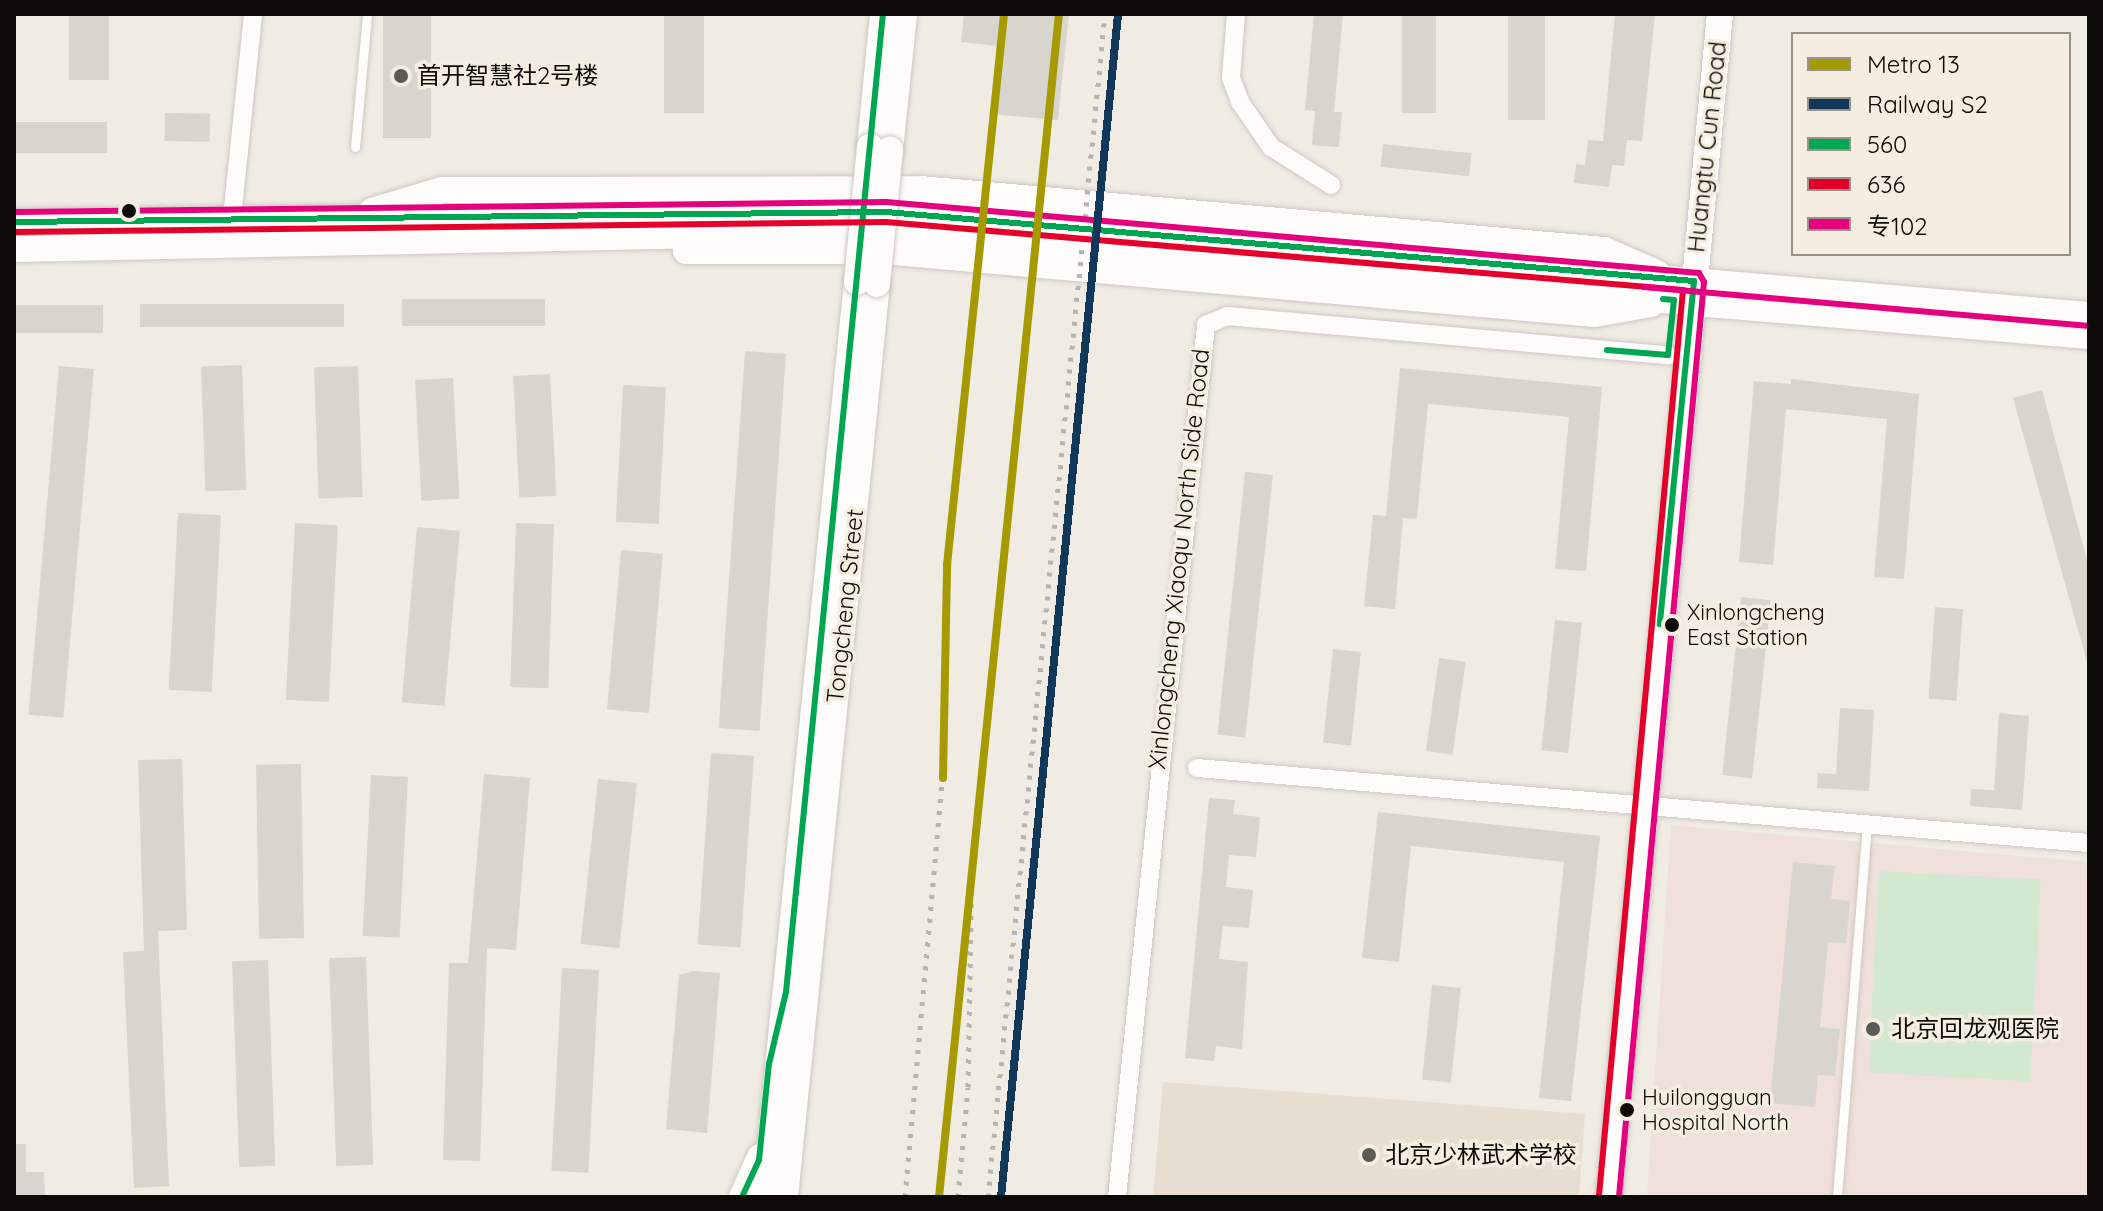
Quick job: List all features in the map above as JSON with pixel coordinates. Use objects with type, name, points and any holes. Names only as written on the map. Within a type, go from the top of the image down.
[{"type":"main road","name":"Tongcheng Street","points":[[785,1197],[880,148],[883,14]]},
{"type":"main road","name":"Tongcheng Street","points":[[880,148],[904,14]]},
{"type":"main road","name":"Huangtu Cun Road","points":[[1684,290],[1702,14]]},
{"type":"main road","name":"Huangtu Cun Road","points":[[1684,290],[1720,14]]},
{"type":"main road","points":[[14,249],[341,229],[886,212],[1684,290],[2089,336]]},
{"type":"main road","points":[[14,222],[232,218],[341,229],[440,254],[883,251],[1595,314],[1684,290],[2089,315]]},
{"type":"main road","name":"Tongcheng Street","points":[[765,1197],[867,283]]},
{"type":"main road","points":[[1609,1197],[1633,805],[1668,355],[1684,290]]},
{"type":"main road","points":[[1591,1197],[1684,290]]},
{"type":"main road","points":[[742,1197],[759,1160],[769,1064],[786,992]]},
{"type":"street","points":[[232,218],[253,14]]},
{"type":"street","points":[[1236,14],[1231,78],[1240,102],[1271,147],[1331,185]]},
{"type":"street","name":"Xinlongcheng Xiaoqu North Side Road","points":[[1117,1197],[1202,330],[1227,316],[1668,355]]},
{"type":"street","points":[[1197,768],[2089,843]]},
{"type":"lane","points":[[355,147],[367,14]]},
{"type":"lane","points":[[1837,1197],[1867,825]]},
{"type":"shaded area","name":"北京回龙观医院","points":[[1671,825],[2089,862],[2089,1197],[1647,1197]]},
{"type":"shaded area","name":"北京少林武术学校","points":[[1163,1082],[1585,1114],[1579,1197],[1153,1197]]},
{"type":"green space","points":[[1879,871],[2041,879],[2030,1081],[1868,1073]]},
{"type":"building","points":[[69,14],[109,14],[109,80],[69,80]]},
{"type":"building","name":"首开智慧社2号楼","points":[[383,14],[431,14],[431,138],[383,138]]},
{"type":"building","points":[[664,14],[704,14],[704,113],[664,113]]},
{"type":"building","points":[[964,14],[1069,14],[1058,120],[990,114],[997,46],[961,42]]},
{"type":"building","points":[[1314,14],[1343,14],[1334,112],[1342,112],[1339,147],[1312,145],[1315,111],[1305,110]]},
{"type":"building","points":[[1402,14],[1436,14],[1436,113],[1402,113]]},
{"type":"building","points":[[1508,14],[1545,14],[1545,120],[1508,120]]},
{"type":"building","points":[[1615,14],[1655,14],[1642,141],[1627,140],[1624,166],[1612,165],[1609,187],[1574,183],[1576,164],[1585,165],[1588,140],[1603,141]]},
{"type":"building","points":[[165,113],[210,114],[210,142],[165,141]]},
{"type":"building","points":[[14,122],[107,122],[107,153],[14,153]]},
{"type":"building","points":[[1383,144],[1472,153],[1469,176],[1381,167]]},
{"type":"building","points":[[402,299],[545,299],[545,326],[402,326]]},
{"type":"building","points":[[140,304],[344,304],[344,327],[140,327]]},
{"type":"building","points":[[14,305],[103,305],[103,333],[14,333]]},
{"type":"building","points":[[745,351],[786,354],[760,731],[719,728]]},
{"type":"building","points":[[242,365],[246,490],[205,491],[201,366]]},
{"type":"building","points":[[59,366],[94,369],[63,718],[28,715]]},
{"type":"building","points":[[358,366],[363,497],[319,498],[314,368]]},
{"type":"building","points":[[1400,368],[1602,387],[1586,571],[1555,569],[1569,417],[1428,404],[1417,519],[1403,518],[1395,609],[1364,606],[1373,515],[1386,516]]},
{"type":"building","points":[[550,374],[556,496],[519,498],[513,376]]},
{"type":"building","points":[[453,378],[459,499],[421,501],[415,380]]},
{"type":"building","points":[[1791,379],[1919,394],[1904,579],[1874,577],[1887,419],[1786,409],[1773,565],[1739,562],[1754,381],[1791,384]]},
{"type":"building","points":[[623,385],[666,387],[659,524],[616,522]]},
{"type":"building","points":[[2042,390],[2089,568],[2089,669],[2013,398]]},
{"type":"building","points":[[1245,472],[1273,475],[1245,737],[1217,735]]},
{"type":"building","points":[[178,513],[221,515],[212,692],[169,690]]},
{"type":"building","points":[[295,523],[338,525],[329,702],[286,700]]},
{"type":"building","points":[[516,523],[554,524],[548,688],[510,687]]},
{"type":"building","points":[[417,527],[460,531],[444,706],[402,702]]},
{"type":"building","points":[[621,550],[663,554],[649,713],[607,709]]},
{"type":"building","points":[[1741,597],[1771,600],[1752,778],[1722,775]]},
{"type":"building","points":[[1935,607],[1963,609],[1957,701],[1929,699]]},
{"type":"building","points":[[1555,620],[1582,623],[1568,753],[1541,750]]},
{"type":"building","points":[[1333,649],[1361,652],[1351,745],[1323,742]]},
{"type":"building","points":[[1439,658],[1466,662],[1453,755],[1426,751]]},
{"type":"building","points":[[1840,708],[1874,710],[1869,791],[1817,788],[1818,773],[1836,774]]},
{"type":"building","points":[[1999,713],[2029,716],[2022,810],[1970,806],[1971,789],[1994,790]]},
{"type":"building","points":[[711,753],[754,756],[741,948],[698,945]]},
{"type":"building","points":[[182,759],[187,930],[158,931],[169,1186],[134,1188],[123,952],[144,951],[138,760]]},
{"type":"building","points":[[301,764],[304,938],[259,939],[256,765]]},
{"type":"building","points":[[484,774],[530,778],[516,950],[487,948],[480,1161],[443,1160],[449,963],[468,963]]},
{"type":"building","points":[[371,775],[408,777],[400,938],[363,936]]},
{"type":"building","points":[[598,779],[637,783],[619,948],[581,944]]},
{"type":"building","points":[[1209,798],[1235,800],[1233,814],[1260,817],[1256,857],[1229,855],[1226,887],[1253,890],[1249,928],[1223,926],[1219,959],[1248,962],[1242,1049],[1216,1046],[1214,1061],[1185,1058]]},
{"type":"building","points":[[1378,812],[1600,836],[1571,1101],[1539,1098],[1564,862],[1411,846],[1399,962],[1362,958]]},
{"type":"building","points":[[1793,862],[1835,866],[1831,899],[1850,901],[1846,943],[1828,942],[1820,1027],[1840,1029],[1835,1076],[1818,1075],[1815,1107],[1770,1103]]},
{"type":"building","points":[[366,957],[373,1165],[336,1166],[329,958]]},
{"type":"building","points":[[268,960],[275,1166],[239,1167],[232,961]]},
{"type":"building","points":[[562,968],[599,970],[588,1173],[551,1171]]},
{"type":"building","points":[[693,971],[720,973],[707,1133],[666,1129],[679,975]]},
{"type":"building","points":[[1432,985],[1461,988],[1451,1083],[1422,1079]]},
{"type":"building","points":[[14,1144],[26,1144],[26,1172],[44,1172],[45,1197],[14,1197]]},
{"type":"railway","points":[[988,1197],[1105,14]]},
{"type":"railway","points":[[905,1197],[943,773]]},
{"type":"railway","points":[[958,1197],[968,1087],[972,867]]},
{"type":"metro line","name":"13","points":[[943,778],[947,565],[1004,14]]},
{"type":"metro line","name":"13","points":[[939,1197],[1059,14]]},
{"type":"rail line","name":"S2","points":[[1001,1197],[1118,14]]},
{"type":"transit line","name":"560","points":[[742,1197],[759,1160],[769,1064],[786,992],[883,14]]},
{"type":"transit line","name":"专102","points":[[14,212],[886,202],[1699,273],[1704,282],[1619,1197]]},
{"type":"transit line","name":"560","points":[[14,222],[886,212],[1694,281],[1660,624]]},
{"type":"transit line","name":"636","points":[[14,232],[886,222],[1683,290],[1599,1196]]},
{"type":"transit line","name":"专102","points":[[1644,287],[2089,326]]},
{"type":"transit line","name":"560","points":[[1607,350],[1668,355],[1674,300],[1663,299]]},
{"type":"place","name":"首开智慧社2号楼","points":[[401,76]]},
{"type":"place","name":"Xinlongcheng East Station","points":[[1672,625]]},
{"type":"place","name":"北京回龙观医院","points":[[1873,1029]]},
{"type":"place","name":"Huilongguan Hospital North","points":[[1627,1110]]},
{"type":"place","name":"北京少林武术学校","points":[[1369,1155]]}]
